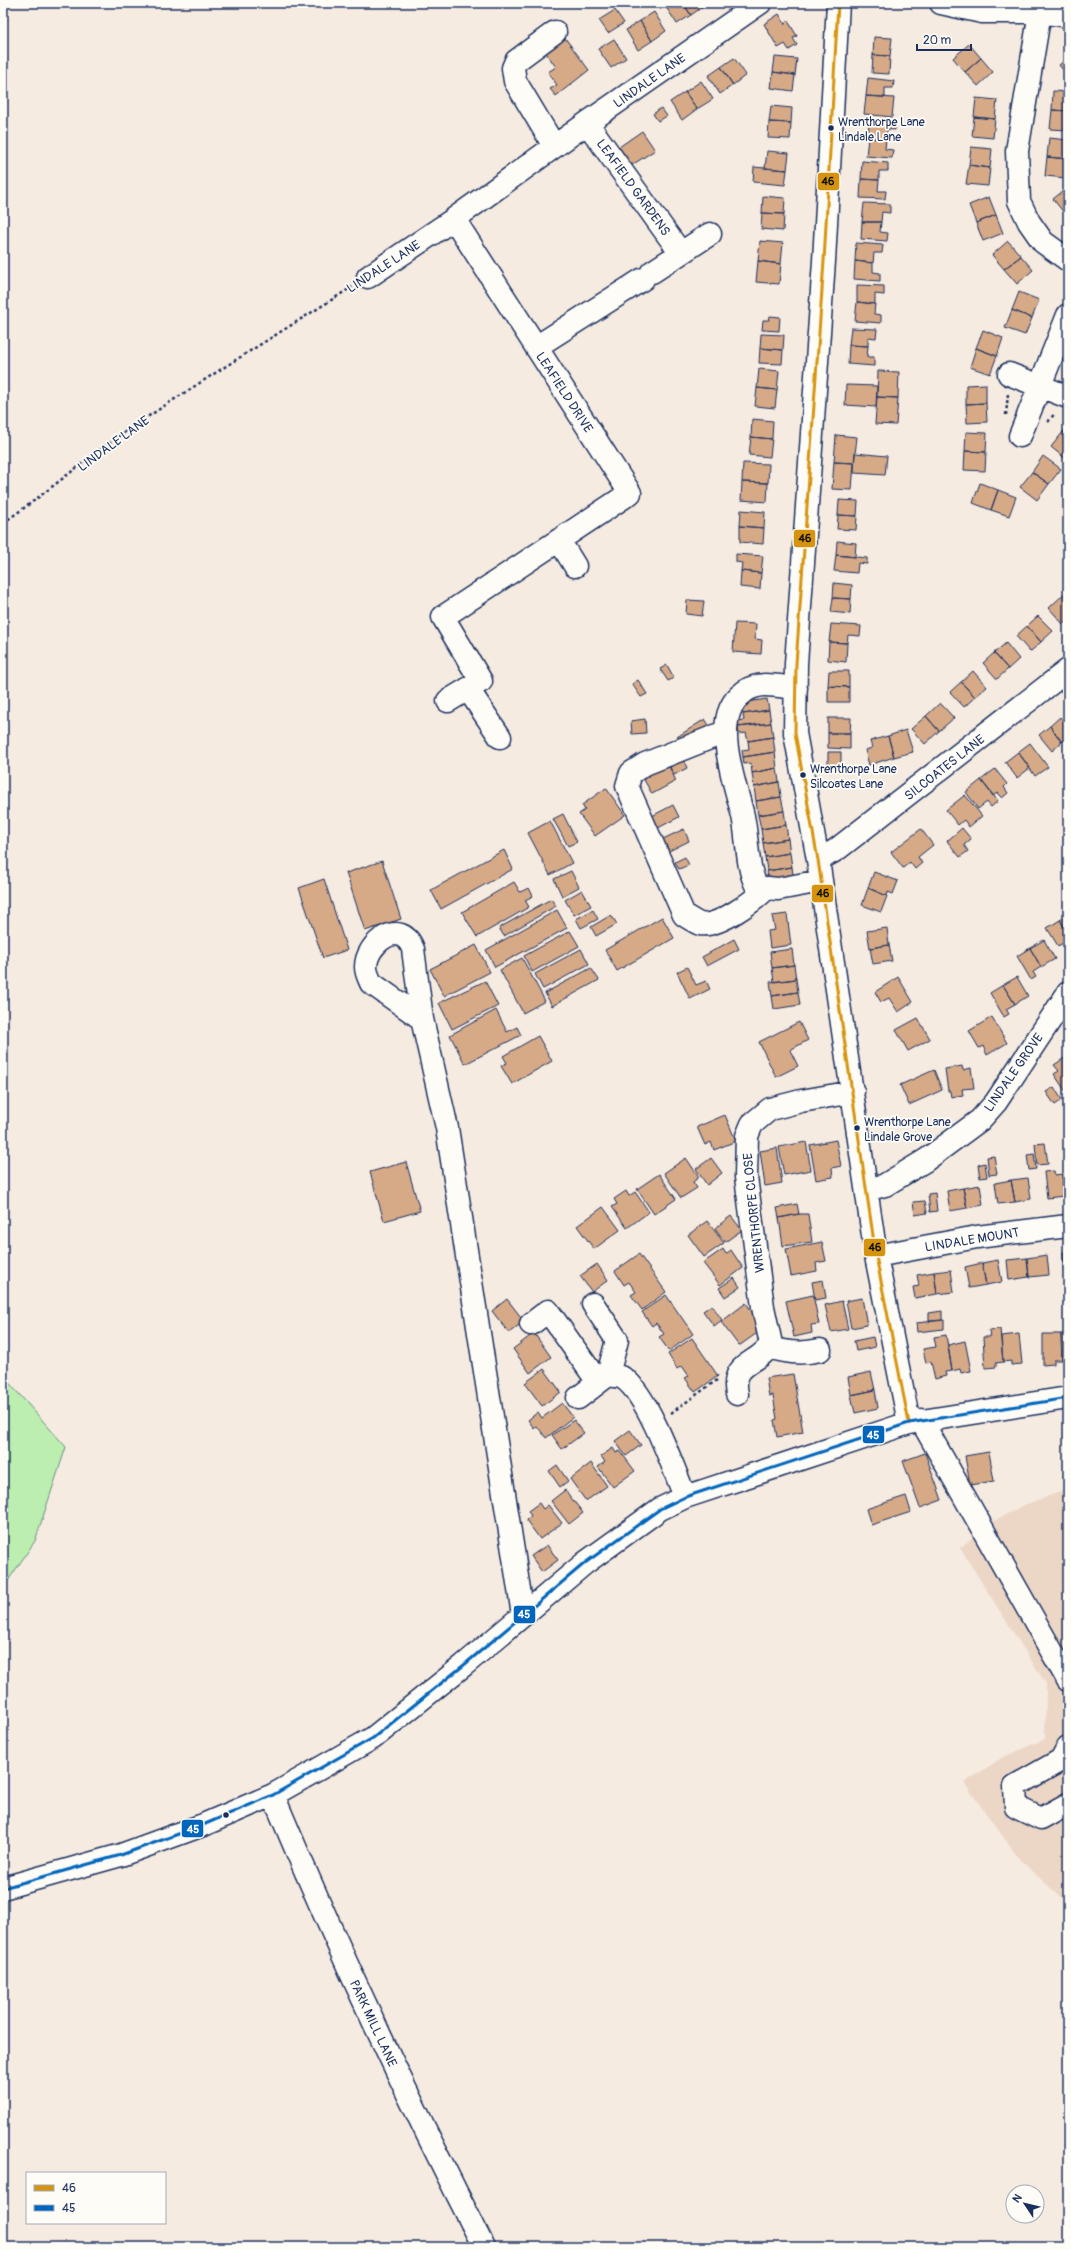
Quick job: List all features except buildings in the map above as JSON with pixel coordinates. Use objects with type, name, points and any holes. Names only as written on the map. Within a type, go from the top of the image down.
[{"type":"street","name":"LINDALE LANE","points":[[368,277],[454,219],[587,122],[760,3]]},
{"type":"street","points":[[838,3],[796,688],[795,733],[818,860],[876,1256],[915,1422],[1068,1680]]},
{"type":"street","points":[[941,3],[982,12],[1040,12],[1068,16]]},
{"type":"street","points":[[1040,12],[1017,151],[1019,201],[1029,222],[1043,242],[1068,260]]},
{"type":"street","points":[[554,146],[516,81],[513,68],[516,61],[555,32]]},
{"type":"street","name":"LEAFIELD GARDENS","points":[[587,122],[680,252]]},
{"type":"street","name":"LEAFIELD DRIVE","points":[[448,701],[481,682],[443,617],[630,493],[454,219]]},
{"type":"street","points":[[536,347],[648,275],[680,252],[710,234]]},
{"type":"street","points":[[1019,435],[1068,315]]},
{"type":"street","points":[[1010,374],[1068,397]]},
{"type":"street","points":[[559,540],[575,566]]},
{"type":"street","name":"SILCOATES LANE","points":[[818,860],[836,850],[1068,670]]},
{"type":"street","points":[[796,688],[764,684],[748,689],[736,698],[728,711],[725,740],[745,822],[752,878],[757,887],[778,889],[821,881]]},
{"type":"street","points":[[468,689],[500,737]]},
{"type":"street","points":[[725,732],[645,764],[630,773],[627,786],[684,915],[700,924],[710,924],[751,904],[767,888]]},
{"type":"street","name":"LINDALE GROVE","points":[[867,1190],[885,1185],[926,1160],[980,1120],[996,1102],[1068,994]]},
{"type":"street","points":[[422,1020],[446,1128],[523,1615]]},
{"type":"street","name":"WRENTHORPE CLOSE","points":[[769,1347],[771,1344],[763,1307],[746,1177],[747,1136],[755,1120],[770,1109],[801,1101],[852,1092]]},
{"type":"street","name":"LINDALE MOUNT","points":[[876,1256],[977,1236],[1068,1226]]},
{"type":"street","points":[[578,1398],[599,1376],[617,1340],[593,1304]]},
{"type":"street","points":[[532,1324],[548,1311],[599,1376],[622,1377],[631,1385],[656,1424],[685,1497]]},
{"type":"street","points":[[737,1394],[734,1382],[737,1375],[747,1363],[767,1350],[769,1347],[781,1352],[808,1353],[820,1350]]},
{"type":"street","points":[[3,1888],[121,1855],[203,1825],[273,1795],[373,1738],[585,1563],[660,1509],[685,1497],[915,1422],[1068,1398]]},
{"type":"street","points":[[1068,1747],[1061,1760],[1016,1786],[1016,1807],[1041,1819],[1068,1804]]},
{"type":"street","name":"PARK MILL LANE","points":[[273,1795],[355,1981],[436,2155],[484,2247]]},
{"type":"path","name":"LINDALE LANE","points":[[3,523],[124,433],[211,377],[236,358],[368,277]]},
{"type":"path","points":[[1010,374],[1019,435],[1068,397]]},
{"type":"path","points":[[656,1424],[742,1362],[747,1363]]},
{"type":"shaded area","points":[[1068,1489],[1068,1904],[1020,1860],[964,1783],[1003,1757],[1045,1739],[1046,1684],[960,1548],[988,1524],[1024,1505]]},
{"type":"green space","points":[[3,1376],[66,1447],[35,1541],[3,1588]]},
{"type":"transit line","name":"46","points":[[838,3],[824,261],[796,664],[795,733],[818,860],[876,1256],[909,1423]]},
{"type":"transit line","name":"45","points":[[3,1888],[121,1855],[203,1825],[273,1795],[373,1738],[464,1665],[585,1563],[660,1509],[685,1497],[909,1423],[1068,1398]]},
{"type":"place","name":"Wrenthorpe Lane Lindale Lane","points":[[831,128]]},
{"type":"place","name":"Wrenthorpe Lane Silcoates Lane","points":[[803,775]]},
{"type":"place","name":"Wrenthorpe Lane Lindale Grove","points":[[857,1128]]}]
